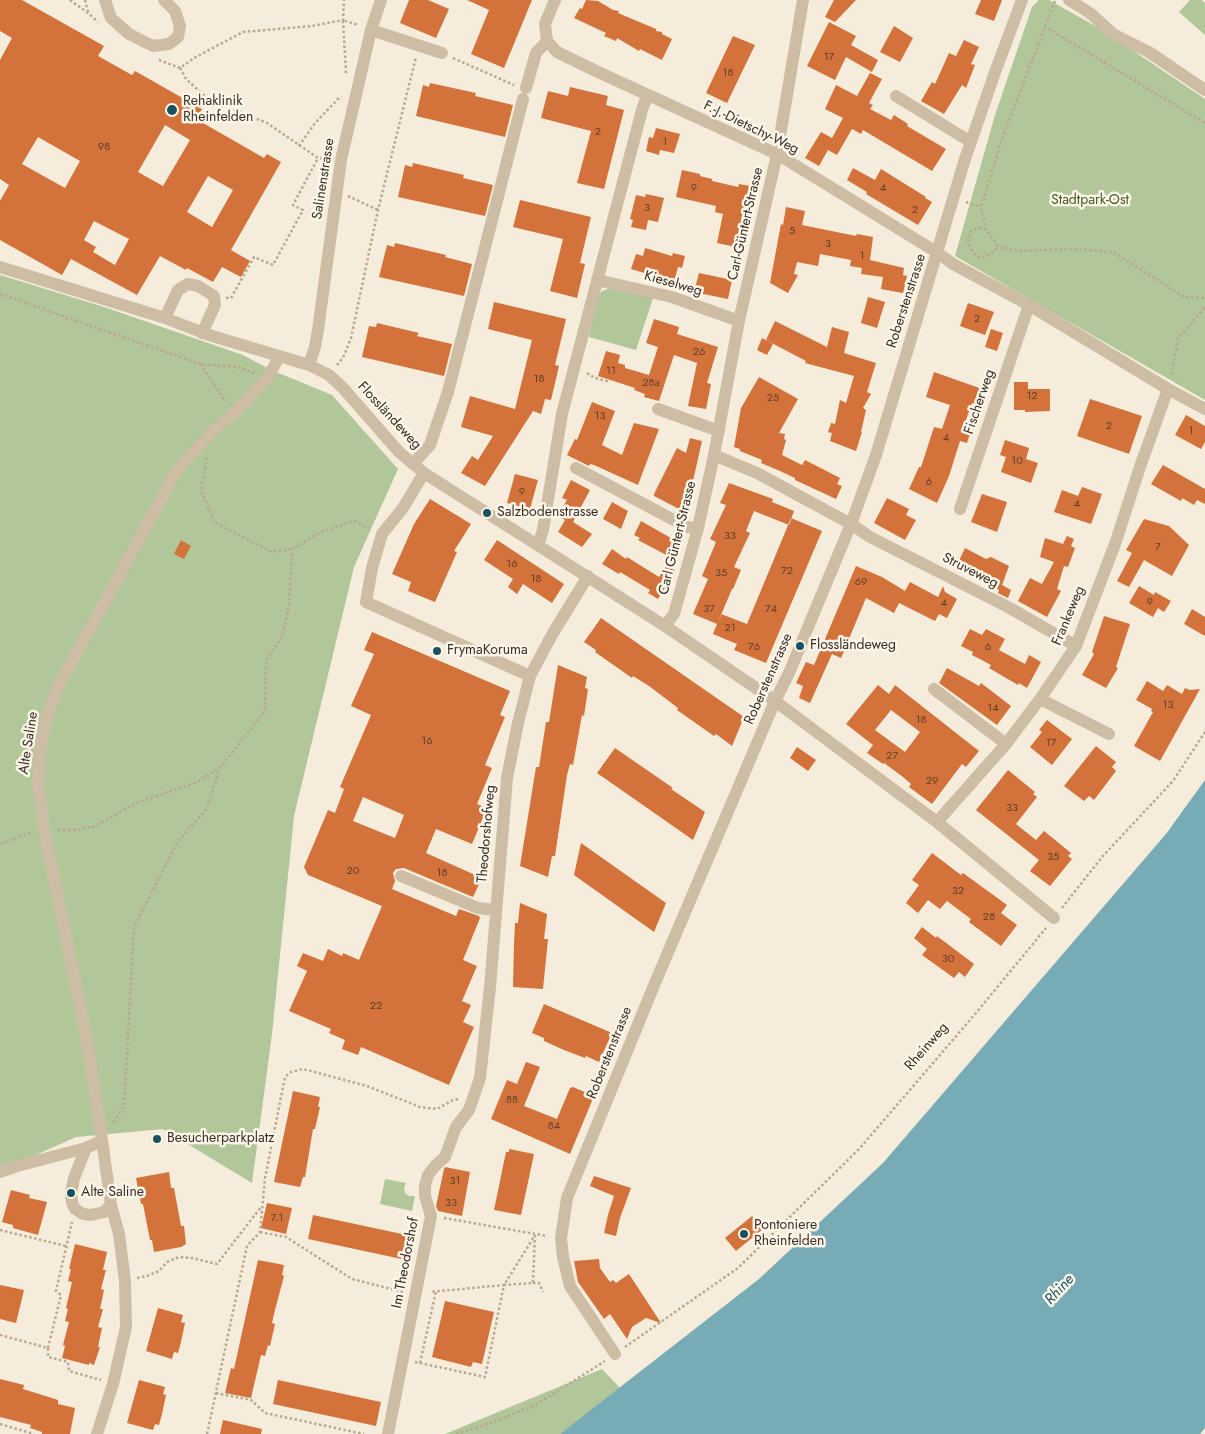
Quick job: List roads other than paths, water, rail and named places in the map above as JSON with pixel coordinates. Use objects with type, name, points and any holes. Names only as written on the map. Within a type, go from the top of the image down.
[{"type":"street","points":[[104,0],[111,18],[129,34],[153,46],[169,44],[178,38],[180,26],[175,11],[164,0]]},
{"type":"street","name":"Salinenstrasse","points":[[309,366],[318,330],[341,160],[371,30],[381,0]]},
{"type":"street","points":[[414,464],[430,445],[448,392],[536,53],[547,41],[545,24],[555,0]]},
{"type":"street","name":"Carl-Güntert-Strasse","points":[[714,455],[739,321],[777,154],[803,0]]},
{"type":"street","name":"Roberstenstrasse","points":[[615,1354],[570,1286],[563,1257],[561,1238],[567,1198],[655,983],[851,524],[876,455],[970,142],[1022,0]]},
{"type":"street","points":[[1075,2],[1114,34],[1149,52],[1205,90]]},
{"type":"street","points":[[371,30],[442,53]]},
{"type":"street","name":"F.-J.-Dietschy-Weg","points":[[547,41],[557,52],[647,96],[777,154],[938,253]]},
{"type":"street","points":[[538,545],[543,530],[562,414],[647,96]]},
{"type":"street","points":[[896,96],[970,142]]},
{"type":"street","points":[[938,253],[953,264],[1029,305],[1168,389],[1205,409]]},
{"type":"street","name":"Flossländeweg","points":[[0,267],[164,318],[202,333],[309,366],[329,375],[343,388],[399,452],[424,473],[588,576],[775,701],[937,822],[1054,918]]},
{"type":"street","name":"Kieselweg","points":[[597,280],[672,297],[739,321]]},
{"type":"street","points":[[164,318],[178,290],[188,284],[198,286],[214,296],[215,301],[215,305],[202,333]]},
{"type":"street","name":"Fischerweg","points":[[960,509],[1029,305]]},
{"type":"street","name":"Alte Saline","points":[[98,1434],[113,1384],[126,1328],[125,1281],[119,1234],[111,1205],[85,1030],[44,830],[38,782],[40,752],[46,720],[58,687],[177,470],[212,432],[234,413],[267,379],[279,358]]},
{"type":"street","name":"Frankeweg","points":[[937,822],[1006,744],[1076,646],[1115,544],[1168,389]]},
{"type":"street","points":[[658,409],[719,431]]},
{"type":"street","name":"Struveweg","points":[[714,455],[757,472],[851,524],[870,537],[1008,607],[1076,646]]},
{"type":"street","name":"Carl Güntert-Strasse","points":[[664,626],[674,614],[698,528],[714,455]]},
{"type":"street","points":[[576,468],[687,527],[698,528]]},
{"type":"street","points":[[424,473],[403,508],[382,534],[372,568],[366,602],[530,676]]},
{"type":"street","name":"Theodorshofweg","points":[[471,1104],[480,1078],[507,778],[518,723],[530,676],[552,633],[588,576]]},
{"type":"street","points":[[934,689],[1006,744]]},
{"type":"street","points":[[1040,698],[1109,734]]},
{"type":"street","points":[[401,876],[478,908],[496,910]]},
{"type":"street","name":"Im Theodorshof","points":[[388,1434],[431,1216],[425,1196],[425,1186],[428,1176],[445,1157],[456,1127],[471,1104]]},
{"type":"street","points":[[0,1172],[86,1148],[101,1141]]},
{"type":"street","points":[[86,1148],[71,1188],[70,1196],[75,1209],[83,1214],[91,1215],[104,1212],[111,1205]]},
{"type":"water","name":"Rhine","points":[[1205,780],[1205,1428],[1200,1434],[560,1434],[759,1279],[883,1163],[1166,834]]},
{"type":"place","name":"Rehaklinik Rheinfelden","points":[[172,110]]},
{"type":"place","name":"Salzbodenstrasse","points":[[487,513]]},
{"type":"place","name":"Flossländeweg","points":[[800,646]]},
{"type":"place","name":"FrymaKoruma","points":[[437,651]]},
{"type":"place","name":"Besucherparkplatz","points":[[157,1139]]},
{"type":"place","name":"Alte Saline","points":[[71,1193]]},
{"type":"place","name":"Pontoniere Rheinfelden","points":[[744,1234]]},
{"type":"park label","name":"Stadtpark-Ost","points":[[1090,201]]}]
